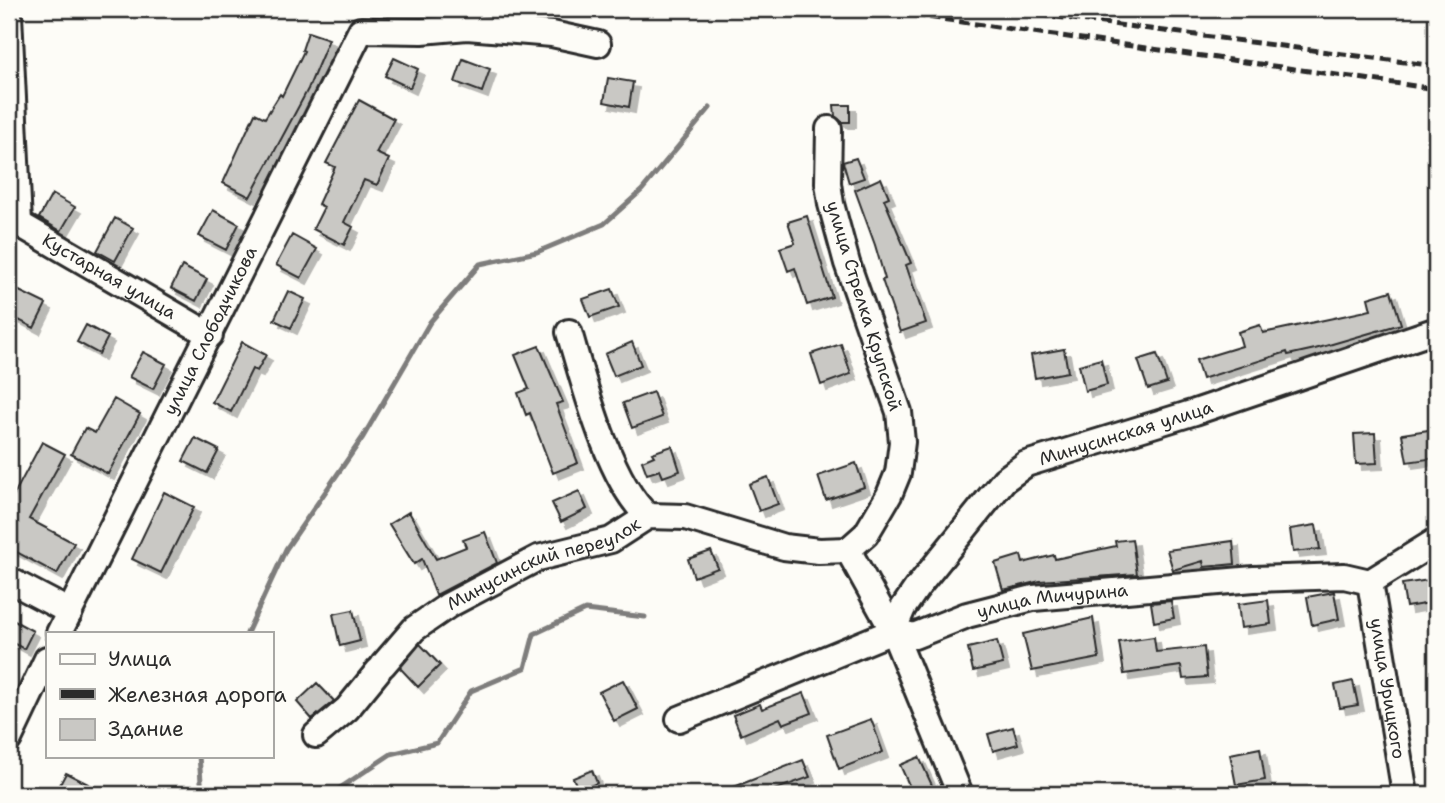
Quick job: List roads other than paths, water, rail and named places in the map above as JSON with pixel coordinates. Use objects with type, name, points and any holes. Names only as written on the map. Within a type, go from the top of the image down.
[{"type":"street","points":[[9,15],[14,221]]},
{"type":"street","name":"улица Слободчикова","points":[[64,623],[361,30],[422,31],[467,27],[552,34],[598,44]]},
{"type":"street","name":"улица Стрелка Крупской","points":[[829,129],[828,183],[831,204],[847,263],[898,412],[902,442],[898,473],[889,495],[866,534],[848,550]]},
{"type":"street","name":"Кустарная улица","points":[[14,221],[210,335]]},
{"type":"street","points":[[569,332],[587,392],[625,491],[648,516]]},
{"type":"street","name":"Минусинская улица","points":[[893,631],[903,608],[916,589],[1004,480],[1026,464],[1195,412],[1431,332]]},
{"type":"street","name":"Минусинский переулок","points":[[316,734],[347,709],[414,629],[472,592],[538,558],[611,540],[648,516],[685,517],[785,547],[835,552],[848,550]]},
{"type":"street","points":[[1370,582],[1436,541]]},
{"type":"street","points":[[848,550],[893,631],[960,794]]},
{"type":"street","name":"улица Мичурина","points":[[679,719],[893,631],[914,636],[967,615],[1033,598],[1254,579],[1344,576],[1370,582]]},
{"type":"street","points":[[9,580],[64,623]]},
{"type":"street","name":"улица Урицкого","points":[[1370,582],[1405,794]]},
{"type":"street","points":[[9,739],[46,661]]},
{"type":"waterway","points":[[247,632],[286,549],[363,437],[430,322],[480,264],[537,252],[604,224],[642,190],[710,108]]},
{"type":"waterway","points":[[331,794],[391,754],[437,743],[471,691],[525,668],[534,634],[585,610],[645,617]]},
{"type":"waterway","points":[[199,758],[202,794]]},
{"type":"railway","points":[[870,9],[1436,89]]},
{"type":"railway","points":[[995,9],[1436,66]]}]
